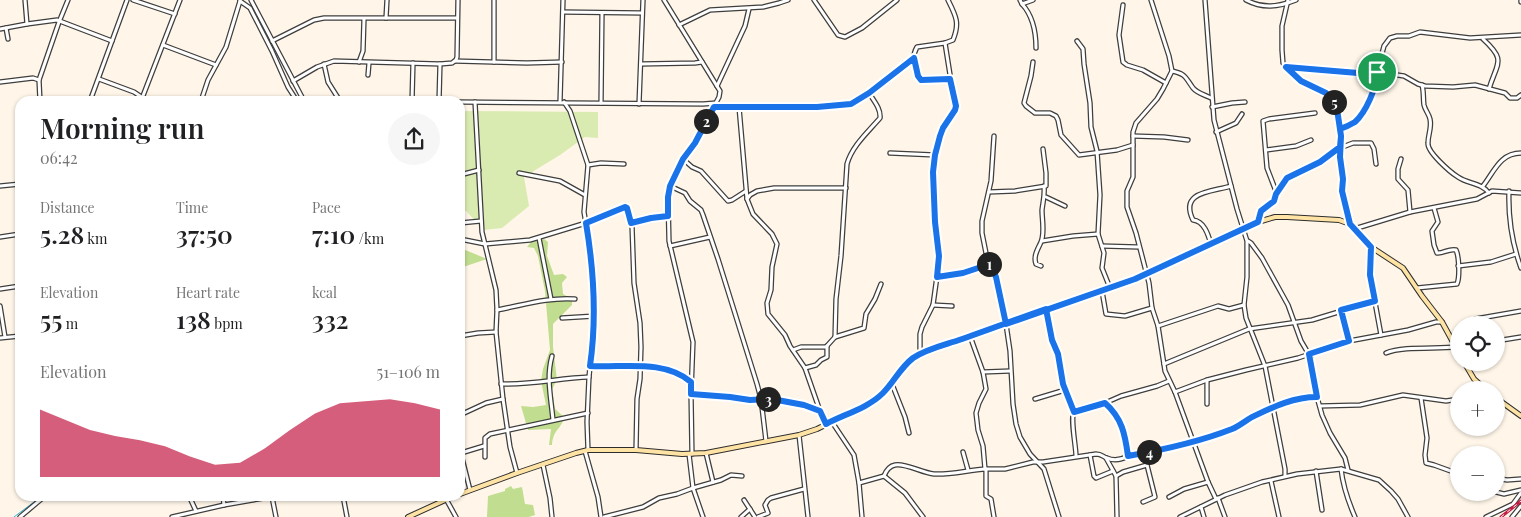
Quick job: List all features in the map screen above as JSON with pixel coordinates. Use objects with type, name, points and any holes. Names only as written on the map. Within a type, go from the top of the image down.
[{"type":"street","points":[[25,0],[27,24]]},
{"type":"street","points":[[40,96],[39,80],[68,0]]},
{"type":"street","points":[[92,96],[128,0]]},
{"type":"street","points":[[133,0],[175,14]]},
{"type":"street","points":[[144,96],[180,0]]},
{"type":"street","points":[[251,0],[301,96]]},
{"type":"street","points":[[386,18],[387,0]]},
{"type":"street","points":[[455,61],[457,57],[458,0]]},
{"type":"street","points":[[494,0],[494,62]]},
{"type":"street","points":[[564,0],[562,102],[570,109],[588,166],[584,212],[594,286],[595,316],[589,377],[586,451],[603,517],[643,507],[659,498],[721,480],[731,475],[742,476]]},
{"type":"street","points":[[639,104],[643,0]]},
{"type":"street","points":[[664,0],[717,86],[720,94],[695,143],[683,159],[670,186],[668,197],[670,246],[693,342],[690,454],[693,488],[703,517]]},
{"type":"street","points":[[679,25],[710,10],[749,9],[788,0]]},
{"type":"street","points":[[814,0],[838,35],[845,37],[862,28],[896,0]]},
{"type":"street","points":[[948,0],[957,18],[953,40],[946,43],[917,47],[914,58],[918,76],[921,80],[950,79]]},
{"type":"street","points":[[1033,0],[1021,2],[1032,19],[1036,48]]},
{"type":"street","points":[[1151,0],[1170,56],[1172,71],[1157,99],[1136,123],[1133,136],[1133,170],[1127,191],[1127,207],[1149,283],[1152,308],[1158,326],[1164,364],[1169,380],[1208,482],[1225,517]]},
{"type":"street","points":[[1205,0],[1212,107],[1216,132],[1247,241],[1247,277],[1244,305],[1249,329],[1265,366],[1285,476]]},
{"type":"street","points":[[1246,0],[1262,6],[1296,0]]},
{"type":"street","points":[[203,96],[208,80],[226,47],[240,1],[251,10],[294,96]]},
{"type":"street","points":[[1288,1],[1282,26],[1282,57],[1286,67],[1301,81],[1319,89],[1331,98],[1337,109],[1341,136],[1342,191],[1350,224],[1371,247],[1403,268],[1450,335]]},
{"type":"street","points":[[1123,5],[1119,36],[1124,64],[1144,70],[1166,83]]},
{"type":"street","points":[[717,86],[745,26],[749,9]]},
{"type":"street","points":[[563,12],[642,13]]},
{"type":"street","points":[[601,103],[602,13]]},
{"type":"street","points":[[272,40],[321,18],[457,18]]},
{"type":"street","points":[[359,63],[363,51],[364,18]]},
{"type":"street","points":[[0,29],[60,20],[112,41]]},
{"type":"street","points":[[6,28],[8,39]]},
{"type":"street","points":[[1340,129],[1353,123],[1360,116],[1376,85],[1377,72],[1384,46],[1387,41],[1394,37],[1409,36],[1417,32],[1454,38],[1521,35]]},
{"type":"street","points":[[1483,38],[1498,54],[1499,59],[1498,67],[1489,89]]},
{"type":"street","points":[[1077,41],[1083,49],[1091,127],[1097,151],[1100,195],[1098,234],[1104,253],[1102,268],[1110,288]]},
{"type":"street","points":[[920,354],[920,334],[933,306],[939,256],[933,172],[935,155],[943,128],[955,110],[946,43]]},
{"type":"street","points":[[163,45],[216,65]]},
{"type":"street","points":[[714,107],[838,106],[851,104],[869,93],[914,58]]},
{"type":"street","points":[[293,81],[310,70],[337,61],[440,64],[455,61],[562,62]]},
{"type":"street","points":[[368,75],[369,62]]},
{"type":"street","points":[[641,64],[702,62]]},
{"type":"street","points":[[1033,62],[1024,100],[1026,106],[1034,113],[1050,113],[1056,116],[1061,135],[1079,155],[1097,151],[1117,150],[1133,145]]},
{"type":"street","points":[[412,96],[413,63]]},
{"type":"street","points":[[324,64],[328,82],[335,96]]},
{"type":"street","points":[[439,96],[440,64]]},
{"type":"street","points":[[1286,67],[1358,73],[1377,72],[1404,76],[1422,85],[1447,87],[1475,85],[1505,94],[1510,98],[1521,96]]},
{"type":"street","points":[[1172,71],[1183,74],[1194,88],[1212,98]]},
{"type":"street","points":[[0,82],[33,78],[39,80]]},
{"type":"street","points":[[99,79],[134,92],[138,96]]},
{"type":"street","points":[[1422,85],[1424,106],[1431,121],[1428,149],[1458,177],[1483,186],[1489,193]]},
{"type":"street","points":[[835,337],[836,299],[848,158],[866,132],[880,118],[879,110],[869,93]]},
{"type":"street","points":[[465,102],[716,103]]},
{"type":"street","points":[[475,102],[481,222],[484,244],[494,281],[497,310],[496,332],[506,429],[517,473]]},
{"type":"street","points":[[1212,107],[1232,102],[1245,102]]},
{"type":"street","points":[[738,107],[747,199],[753,214],[776,240],[777,247],[772,268],[771,290],[767,303],[768,314],[785,335],[805,368],[826,424]]},
{"type":"street","points":[[1216,132],[1236,123],[1242,114]]},
{"type":"street","points":[[1276,194],[1268,173],[1264,120],[1315,114]]},
{"type":"street","points":[[994,136],[991,181],[982,221],[987,258],[996,277],[1006,324],[1016,424],[1030,454],[1044,469],[1059,517]]},
{"type":"street","points":[[1133,136],[1188,140]]},
{"type":"street","points":[[1266,150],[1296,146],[1311,140]]},
{"type":"street","points":[[1258,222],[1261,211],[1274,201],[1276,194],[1287,178],[1320,162],[1340,148],[1353,143],[1371,143],[1374,149],[1376,164]]},
{"type":"street","points":[[989,192],[1008,192],[1046,186],[1043,149]]},
{"type":"street","points":[[890,153],[935,155]]},
{"type":"street","points":[[1483,186],[1503,159],[1512,154],[1521,153]]},
{"type":"street","points":[[683,159],[703,173],[728,201],[746,191]]},
{"type":"street","points":[[1401,159],[1398,179],[1408,190],[1410,212]]},
{"type":"street","points":[[588,166],[601,163],[624,164]]},
{"type":"street","points":[[465,174],[479,170]]},
{"type":"street","points":[[519,173],[560,181],[584,195]]},
{"type":"street","points":[[0,186],[15,184]]},
{"type":"street","points":[[670,186],[685,193],[690,201],[701,210],[718,258],[761,399],[766,442]]},
{"type":"street","points":[[1041,266],[1036,264],[1035,259],[1042,241],[1044,186]]},
{"type":"street","points":[[1211,244],[1201,223],[1193,220],[1190,203],[1198,195],[1231,186]]},
{"type":"street","points":[[747,199],[757,191],[774,188],[846,188]]},
{"type":"street","points":[[1354,229],[1410,212],[1477,199],[1496,191],[1521,193]]},
{"type":"street","points":[[1509,191],[1510,217],[1516,254],[1520,260],[1521,268]]},
{"type":"street","points":[[1045,196],[1065,206]]},
{"type":"street","points":[[465,240],[484,244],[539,238],[586,223],[625,207],[627,208],[631,223],[634,283],[640,323],[636,450]]},
{"type":"street","points":[[1417,288],[1457,284],[1459,279],[1458,254],[1456,250],[1453,249],[1439,254],[1435,250],[1432,231],[1438,222],[1434,208]]},
{"type":"street","points":[[631,223],[668,216]]},
{"type":"street","points":[[465,492],[586,451],[636,450],[690,454],[706,453],[799,435],[869,404],[892,384],[904,366],[920,354],[1135,279],[1258,222],[1275,217],[1287,217],[1339,220],[1350,224]]},
{"type":"street","points":[[465,223],[481,222]]},
{"type":"street","points":[[1042,241],[1098,234]]},
{"type":"street","points":[[0,237],[15,235]]},
{"type":"street","points":[[670,246],[710,237]]},
{"type":"street","points":[[539,238],[551,299]]},
{"type":"street","points":[[1247,241],[1251,243],[1262,258],[1288,305],[1301,340],[1309,354],[1317,397],[1326,423],[1345,458],[1348,470]]},
{"type":"street","points":[[1102,246],[1138,247]]},
{"type":"street","points":[[1371,247],[1370,275],[1382,335]]},
{"type":"street","points":[[1458,266],[1490,262],[1516,254]]},
{"type":"street","points":[[937,277],[963,273],[990,264]]},
{"type":"street","points":[[793,350],[801,347],[827,346],[835,337],[864,328],[866,314],[881,284]]},
{"type":"street","points":[[0,289],[15,287]]},
{"type":"street","points":[[1102,291],[1106,314],[1125,316],[1152,308]]},
{"type":"street","points":[[497,310],[534,301],[575,299]]},
{"type":"street","points":[[1164,364],[1249,329],[1312,320],[1375,301]]},
{"type":"street","points":[[1158,326],[1218,306],[1229,309],[1244,305]]},
{"type":"street","points":[[0,306],[2,338],[15,337]]},
{"type":"street","points":[[933,306],[952,306]]},
{"type":"street","points":[[1046,309],[1065,390],[1074,412]]},
{"type":"street","points":[[1341,310],[1349,341]]},
{"type":"street","points":[[1492,316],[1521,311]]},
{"type":"street","points":[[562,318],[595,316]]},
{"type":"street","points":[[1175,392],[1207,380],[1298,358],[1349,341],[1442,322]]},
{"type":"street","points":[[465,335],[496,332]]},
{"type":"street","points":[[970,336],[983,372],[986,389],[976,412],[986,469],[986,496],[991,499],[994,517]]},
{"type":"street","points":[[1505,339],[1521,337]]},
{"type":"street","points":[[805,368],[816,365],[828,356],[827,346]]},
{"type":"street","points":[[1386,352],[1450,346]]},
{"type":"street","points":[[552,356],[548,369],[548,381],[553,420]]},
{"type":"street","points":[[590,366],[655,366],[685,377],[691,382]]},
{"type":"street","points":[[983,372],[1010,371]]},
{"type":"street","points":[[501,384],[525,384],[589,377]]},
{"type":"street","points":[[1076,456],[1071,416],[1074,412],[1157,386],[1169,380]]},
{"type":"street","points":[[1207,380],[1207,404]]},
{"type":"street","points":[[892,384],[909,433]]},
{"type":"street","points":[[1035,399],[1065,390]]},
{"type":"street","points":[[691,394],[750,400],[772,399],[820,411]]},
{"type":"street","points":[[1320,406],[1360,404],[1403,395],[1450,400]]},
{"type":"street","points":[[859,483],[884,476],[890,466],[896,464],[936,474],[968,470],[1005,469],[1076,456],[1100,454],[1106,458],[1118,460],[1128,456],[1192,442],[1233,428],[1273,406],[1302,398],[1317,397]]},
{"type":"street","points":[[1421,398],[1427,438],[1426,463],[1450,471]]},
{"type":"street","points":[[465,413],[486,403],[503,399]]},
{"type":"street","points":[[1105,403],[1119,419],[1128,456]]},
{"type":"street","points":[[1505,404],[1521,416]]},
{"type":"street","points":[[485,458],[484,446],[486,436],[490,434],[506,429],[588,413]]},
{"type":"street","points":[[832,421],[854,455],[862,517]]},
{"type":"street","points":[[799,435],[808,517]]},
{"type":"street","points":[[465,450],[484,446]]},
{"type":"street","points":[[963,452],[968,470]]},
{"type":"street","points":[[706,453],[713,482]]},
{"type":"street","points":[[1143,502],[1155,496],[1144,453]]},
{"type":"street","points":[[1090,455],[1096,478],[1113,471]]},
{"type":"street","points":[[1106,458],[1116,476],[1117,517]]},
{"type":"street","points":[[543,465],[552,517]]},
{"type":"street","points":[[1116,476],[1147,465]]},
{"type":"street","points":[[1341,469],[1342,484],[1355,517]]},
{"type":"street","points":[[1180,517],[1248,486],[1285,476],[1341,469],[1379,480],[1398,499],[1408,517]]},
{"type":"street","points":[[465,470],[470,490]]},
{"type":"street","points":[[1316,471],[1322,510]]},
{"type":"street","points":[[884,476],[905,493],[923,517]]},
{"type":"street","points":[[1505,480],[1521,479]]},
{"type":"street","points":[[1271,481],[1279,517]]},
{"type":"street","points":[[1169,497],[1184,489],[1208,482]]},
{"type":"street","points":[[744,500],[756,517],[769,513],[766,505],[771,498],[804,489]]},
{"type":"street","points":[[1505,494],[1521,491]]},
{"type":"street","points":[[1486,517],[1513,504],[1521,491]]},
{"type":"street","points":[[20,517],[39,501]]},
{"type":"street","points":[[191,501],[196,511]]},
{"type":"street","points":[[224,501],[224,506]]},
{"type":"street","points":[[172,517],[252,501]]},
{"type":"street","points":[[274,501],[276,517]]},
{"type":"street","points":[[344,501],[347,517]]},
{"type":"street","points":[[408,517],[439,501]]},
{"type":"street","points":[[444,501],[456,517]]},
{"type":"street","points":[[1512,517],[1521,506]]},
{"type":"street","points":[[1201,507],[1204,517]]},
{"type":"street","points":[[742,517],[750,509]]},
{"type":"street","points":[[204,510],[205,517]]},
{"type":"green space","points":[[465,111],[598,112],[598,138],[585,137],[524,177],[529,206],[502,228],[484,230],[465,210]]},
{"type":"green space","points":[[544,239],[548,242],[547,256],[554,275],[563,274],[567,277],[562,283],[563,294],[572,299],[572,305],[553,324],[553,347],[557,380],[552,389],[555,409],[564,417],[554,436],[552,445],[549,445],[551,429],[528,430],[521,406],[546,405],[541,381],[550,350],[545,291],[538,256],[534,248],[527,247],[531,242]]},
{"type":"green space","points":[[465,250],[487,259],[465,266]]},
{"type":"green space","points":[[511,486],[513,489],[522,487],[525,504],[533,505],[535,515],[529,517],[487,517],[488,496],[505,491],[505,489]]},
{"type":"waterway","points":[[14,517],[35,501]]},
{"type":"railway","points":[[1501,517],[1521,501]]},
{"type":"route","points":[[1377,72],[1318,71],[1286,67],[1301,81],[1326,93],[1334,102],[1337,109],[1341,136],[1342,191],[1350,224],[1371,247],[1370,275],[1375,301],[1341,310],[1349,341],[1309,354],[1317,397],[1294,399],[1273,406],[1233,428],[1192,442],[1128,456],[1119,419],[1105,403],[1074,412],[1063,384],[1058,354],[1052,340],[1046,309],[1032,314],[1021,319],[920,354],[904,366],[892,384],[879,397],[869,404],[826,424],[820,411],[804,405],[772,399],[745,400],[691,394],[691,382],[685,377],[658,367],[590,366],[595,316],[594,286],[586,223],[623,207],[627,208],[631,223],[659,216],[668,216],[668,191],[670,186],[676,177],[683,159],[695,143],[714,107],[846,106],[869,93],[914,58],[918,76],[921,80],[950,79],[956,106],[940,136],[933,172],[935,222],[939,256],[937,277],[953,276],[990,264],[996,277],[1006,324],[1021,319],[1046,309],[1069,303],[1135,279],[1258,222],[1259,213],[1274,201],[1276,194],[1289,176],[1320,162],[1340,147],[1341,136],[1340,129],[1353,123],[1360,116],[1376,85],[1377,72]]}]
